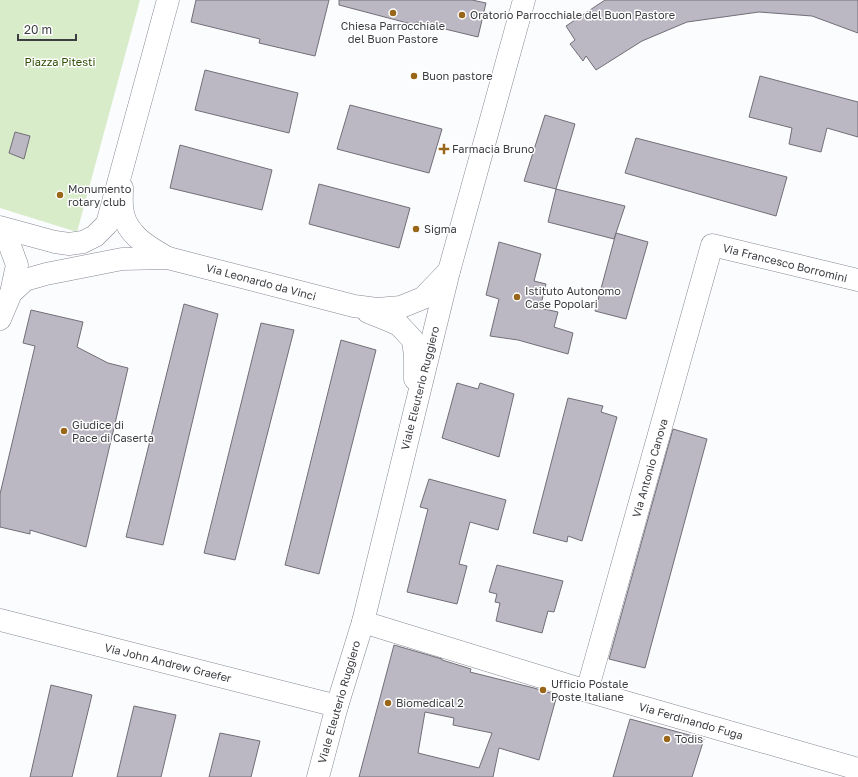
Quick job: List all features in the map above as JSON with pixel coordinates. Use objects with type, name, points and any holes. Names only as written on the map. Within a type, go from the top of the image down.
[{"type":"street","points":[[0,227],[55,242],[69,244],[83,242],[95,236],[107,224],[168,0]]},
{"type":"street","name":"Viale Eleuterio Ruggiero","points":[[318,777],[337,706],[363,622],[449,271],[524,0]]},
{"type":"street","name":"Via Leonardo da Vinci","points":[[122,171],[123,214],[128,228],[151,248],[168,258]]},
{"type":"street","points":[[0,227],[6,235],[16,265],[10,293]]},
{"type":"street","name":"Via Francesco Borromini","points":[[712,245],[858,280]]},
{"type":"street","name":"Via Antonio Canova","points":[[587,691],[712,245]]},
{"type":"street","name":"Via Leonardo da Vinci","points":[[0,318],[10,293],[25,280],[46,274],[122,259],[168,258],[354,306],[377,309],[401,307],[423,298],[449,271]]},
{"type":"street","name":"Via Leonardo da Vinci","points":[[354,306],[399,326],[413,340],[417,402]]},
{"type":"street","name":"Via John Andrew Graefer","points":[[0,620],[337,706]]},
{"type":"street","name":"Via Ferdinando Fuga","points":[[363,622],[587,691],[858,769]]},
{"type":"green space","name":"Piazza Pitesti","points":[[0,0],[140,0],[77,232],[0,208]]},
{"type":"building","points":[[196,0],[329,0],[315,56],[259,43],[260,39],[191,22]]},
{"type":"building","points":[[339,0],[472,0],[486,3],[478,37],[416,22],[415,25],[339,5]]},
{"type":"building","points":[[605,0],[858,0],[858,33],[812,16],[759,12],[687,22],[642,41],[596,70],[586,56],[583,61],[570,44],[575,40],[566,26]]},
{"type":"building","points":[[205,70],[298,93],[289,133],[195,110]]},
{"type":"building","points":[[760,76],[858,102],[858,137],[827,128],[821,152],[789,144],[792,128],[749,117]]},
{"type":"building","points":[[350,105],[442,129],[429,173],[337,149]]},
{"type":"building","points":[[545,115],[575,124],[556,189],[524,181]]},
{"type":"building","points":[[15,132],[30,136],[24,159],[9,153]]},
{"type":"building","points":[[636,138],[787,177],[776,216],[625,173]]},
{"type":"building","points":[[180,145],[272,170],[262,210],[170,188]]},
{"type":"building","points":[[319,184],[410,208],[399,248],[309,224]]},
{"type":"building","points":[[556,189],[625,206],[614,239],[548,222]]},
{"type":"building","points":[[616,233],[648,242],[626,319],[595,311]]},
{"type":"building","name":"Istituto Autonomo Case Popolari","points":[[499,242],[541,254],[534,281],[546,284],[540,308],[558,312],[554,327],[573,333],[568,354],[518,340],[490,336],[499,299],[486,295]]},
{"type":"building","points":[[184,304],[218,314],[163,545],[126,537]]},
{"type":"building","name":"Giudice di Pace di Caserta","points":[[31,310],[83,322],[77,347],[108,363],[128,368],[86,547],[30,530],[30,534],[0,527],[0,494],[35,346],[23,343]]},
{"type":"building","points":[[261,323],[294,330],[235,560],[204,553]]},
{"type":"building","points":[[341,340],[376,350],[319,574],[285,565]]},
{"type":"building","points":[[457,383],[478,389],[480,383],[514,394],[499,457],[442,438]]},
{"type":"building","points":[[568,398],[603,406],[601,412],[617,417],[582,541],[568,536],[567,542],[533,533]]},
{"type":"building","points":[[673,429],[707,439],[645,668],[609,659]]},
{"type":"building","points":[[429,479],[506,500],[498,530],[470,522],[459,564],[467,566],[457,604],[407,592],[428,509],[420,507]]},
{"type":"building","points":[[497,565],[563,581],[554,612],[548,611],[542,633],[496,621],[500,603],[495,602],[497,594],[489,592]]},
{"type":"building","points":[[394,645],[471,669],[470,672],[557,695],[539,760],[499,748],[493,777],[359,777]],"holes":[[[425,712],[454,718],[453,725],[492,733],[479,768],[418,753]]]},
{"type":"building","points":[[51,685],[92,695],[72,777],[30,777]]},
{"type":"building","points":[[134,706],[176,715],[161,777],[117,777]]},
{"type":"building","points":[[630,719],[704,739],[692,777],[613,777]]},
{"type":"building","points":[[220,733],[260,741],[251,777],[209,777]]},
{"type":"place","name":"Chiesa Parrocchiale del Buon Pastore","points":[[393,13]]},
{"type":"place","name":"Oratorio Parrocchiale del Buon Pastore","points":[[462,15]]},
{"type":"place","name":"Buon pastore","points":[[414,76]]},
{"type":"place","name":"Farmacia Bruno","points":[[444,149]]},
{"type":"place","name":"Monumento rotary club","points":[[60,195]]},
{"type":"place","name":"Sigma","points":[[416,229]]},
{"type":"place","name":"Istituto Autonomo Case Popolari","points":[[517,297]]},
{"type":"place","name":"Giudice di Pace di Caserta","points":[[64,431]]},
{"type":"place","name":"Ufficio Postale Poste Italiane","points":[[543,690]]},
{"type":"place","name":"Biomedical 2","points":[[388,703]]},
{"type":"place","name":"Todis","points":[[667,739]]}]
